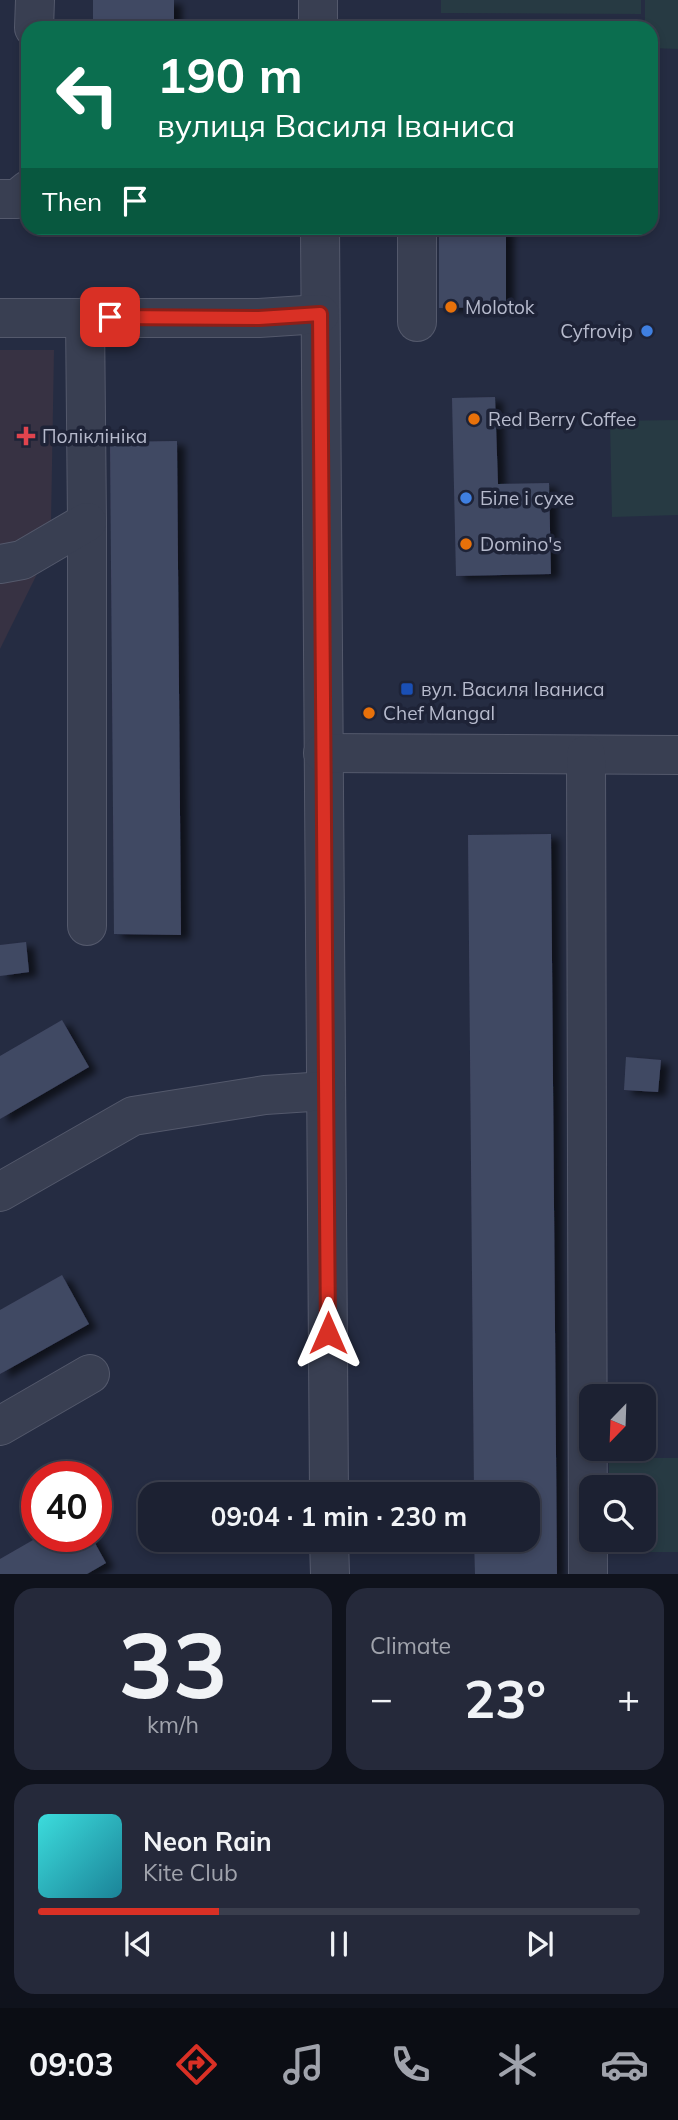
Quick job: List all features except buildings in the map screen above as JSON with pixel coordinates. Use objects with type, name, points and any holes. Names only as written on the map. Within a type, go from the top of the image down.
[{"type":"street","points":[[34,21],[35,0]]},
{"type":"street","points":[[318,0],[318,21]]},
{"type":"street","points":[[0,199],[17,199],[21,196]]},
{"type":"street","points":[[320,235],[329,1482]]},
{"type":"street","points":[[416,235],[417,322]]},
{"type":"street","points":[[0,318],[259,318],[320,314]]},
{"type":"street","points":[[85,317],[86,926]]},
{"type":"street","points":[[0,564],[22,560],[87,522]]},
{"type":"street","points":[[323,753],[678,755]]},
{"type":"street","points":[[586,755],[589,1574]]},
{"type":"street","points":[[0,1192],[133,1116],[265,1095],[326,1091]]},
{"type":"street","points":[[0,1426],[90,1374]]},
{"type":"street","points":[[329,1552],[330,1574]]},
{"type":"shaded area","points":[[441,0],[641,0],[641,14],[441,13]]},
{"type":"shaded area","points":[[645,0],[678,0],[678,49],[658,48],[658,21],[645,21]]},
{"type":"shaded area","name":"Поліклініка","points":[[0,350],[54,350],[51,523],[36,576],[0,649]]},
{"type":"shaded area","points":[[678,420],[678,515],[612,517],[610,421]]},
{"type":"shaded area","points":[[678,1458],[678,1552],[656,1552],[656,1475],[609,1475],[609,1461]]},
{"type":"place","name":"Molotok","points":[[451,307]]},
{"type":"place","name":"Cyfrovip","points":[[647,331]]},
{"type":"place","name":"Red Berry Coffee","points":[[474,419]]},
{"type":"place","name":"Поліклініка","points":[[26,436]]},
{"type":"place","name":"Біле і сухе","points":[[466,498]]},
{"type":"place","name":"Domino's","points":[[466,544]]},
{"type":"place","name":"вул. Василя Іваниса","points":[[407,689]]},
{"type":"place","name":"Chef Mangal","points":[[369,713]]},
{"type":"route","points":[[110,317],[259,318],[320,314],[328,1333]]}]
